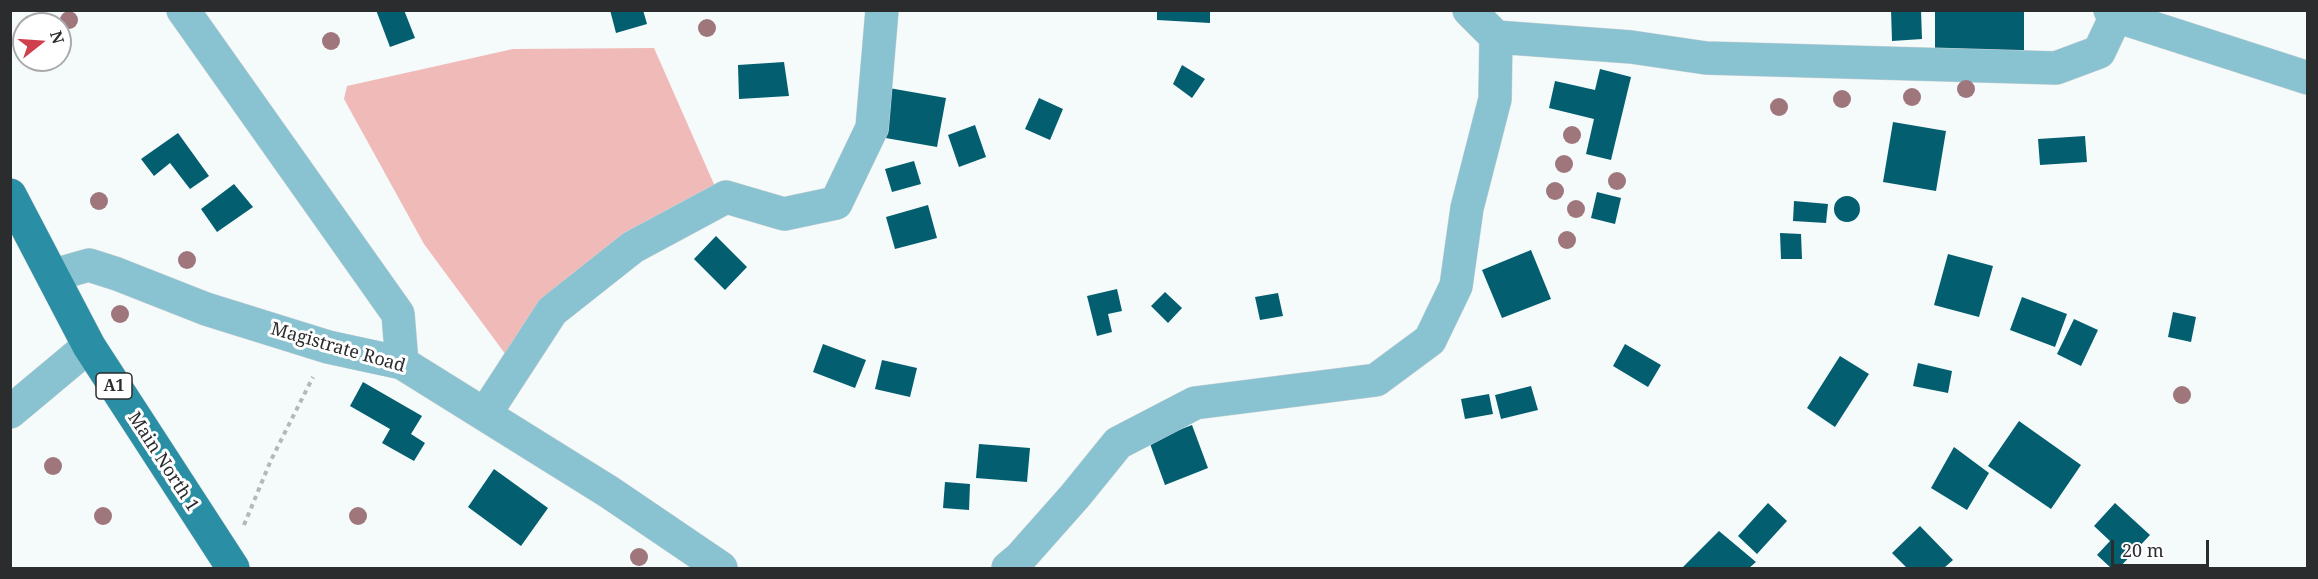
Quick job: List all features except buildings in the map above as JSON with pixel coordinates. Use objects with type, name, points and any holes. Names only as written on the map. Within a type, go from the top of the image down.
[{"type":"main road","name":"Main North 1","points":[[10,195],[54,275],[89,346],[229,567]]},
{"type":"street","points":[[183,10],[398,314],[402,363]]},
{"type":"street","points":[[485,414],[552,311],[633,246],[726,197],[784,214],[836,203],[872,128],[882,10]]},
{"type":"street","points":[[1469,10],[1496,37],[1630,47],[1706,58],[2056,68],[2098,52],[2113,13],[2307,78]]},
{"type":"street","points":[[1008,568],[1020,558],[1076,496],[1118,443],[1195,403],[1376,380],[1430,340],[1456,286],[1467,208],[1495,99],[1496,37]]},
{"type":"street","name":"Magistrate Road","points":[[54,275],[89,265],[206,309],[328,346],[402,363],[609,492],[721,568]]},
{"type":"street","points":[[10,412],[89,346]]},
{"type":"path","points":[[229,567],[271,460],[328,346]]},
{"type":"shaded area","points":[[654,48],[717,191],[506,355],[424,244],[344,99],[347,86],[513,49]]}]
